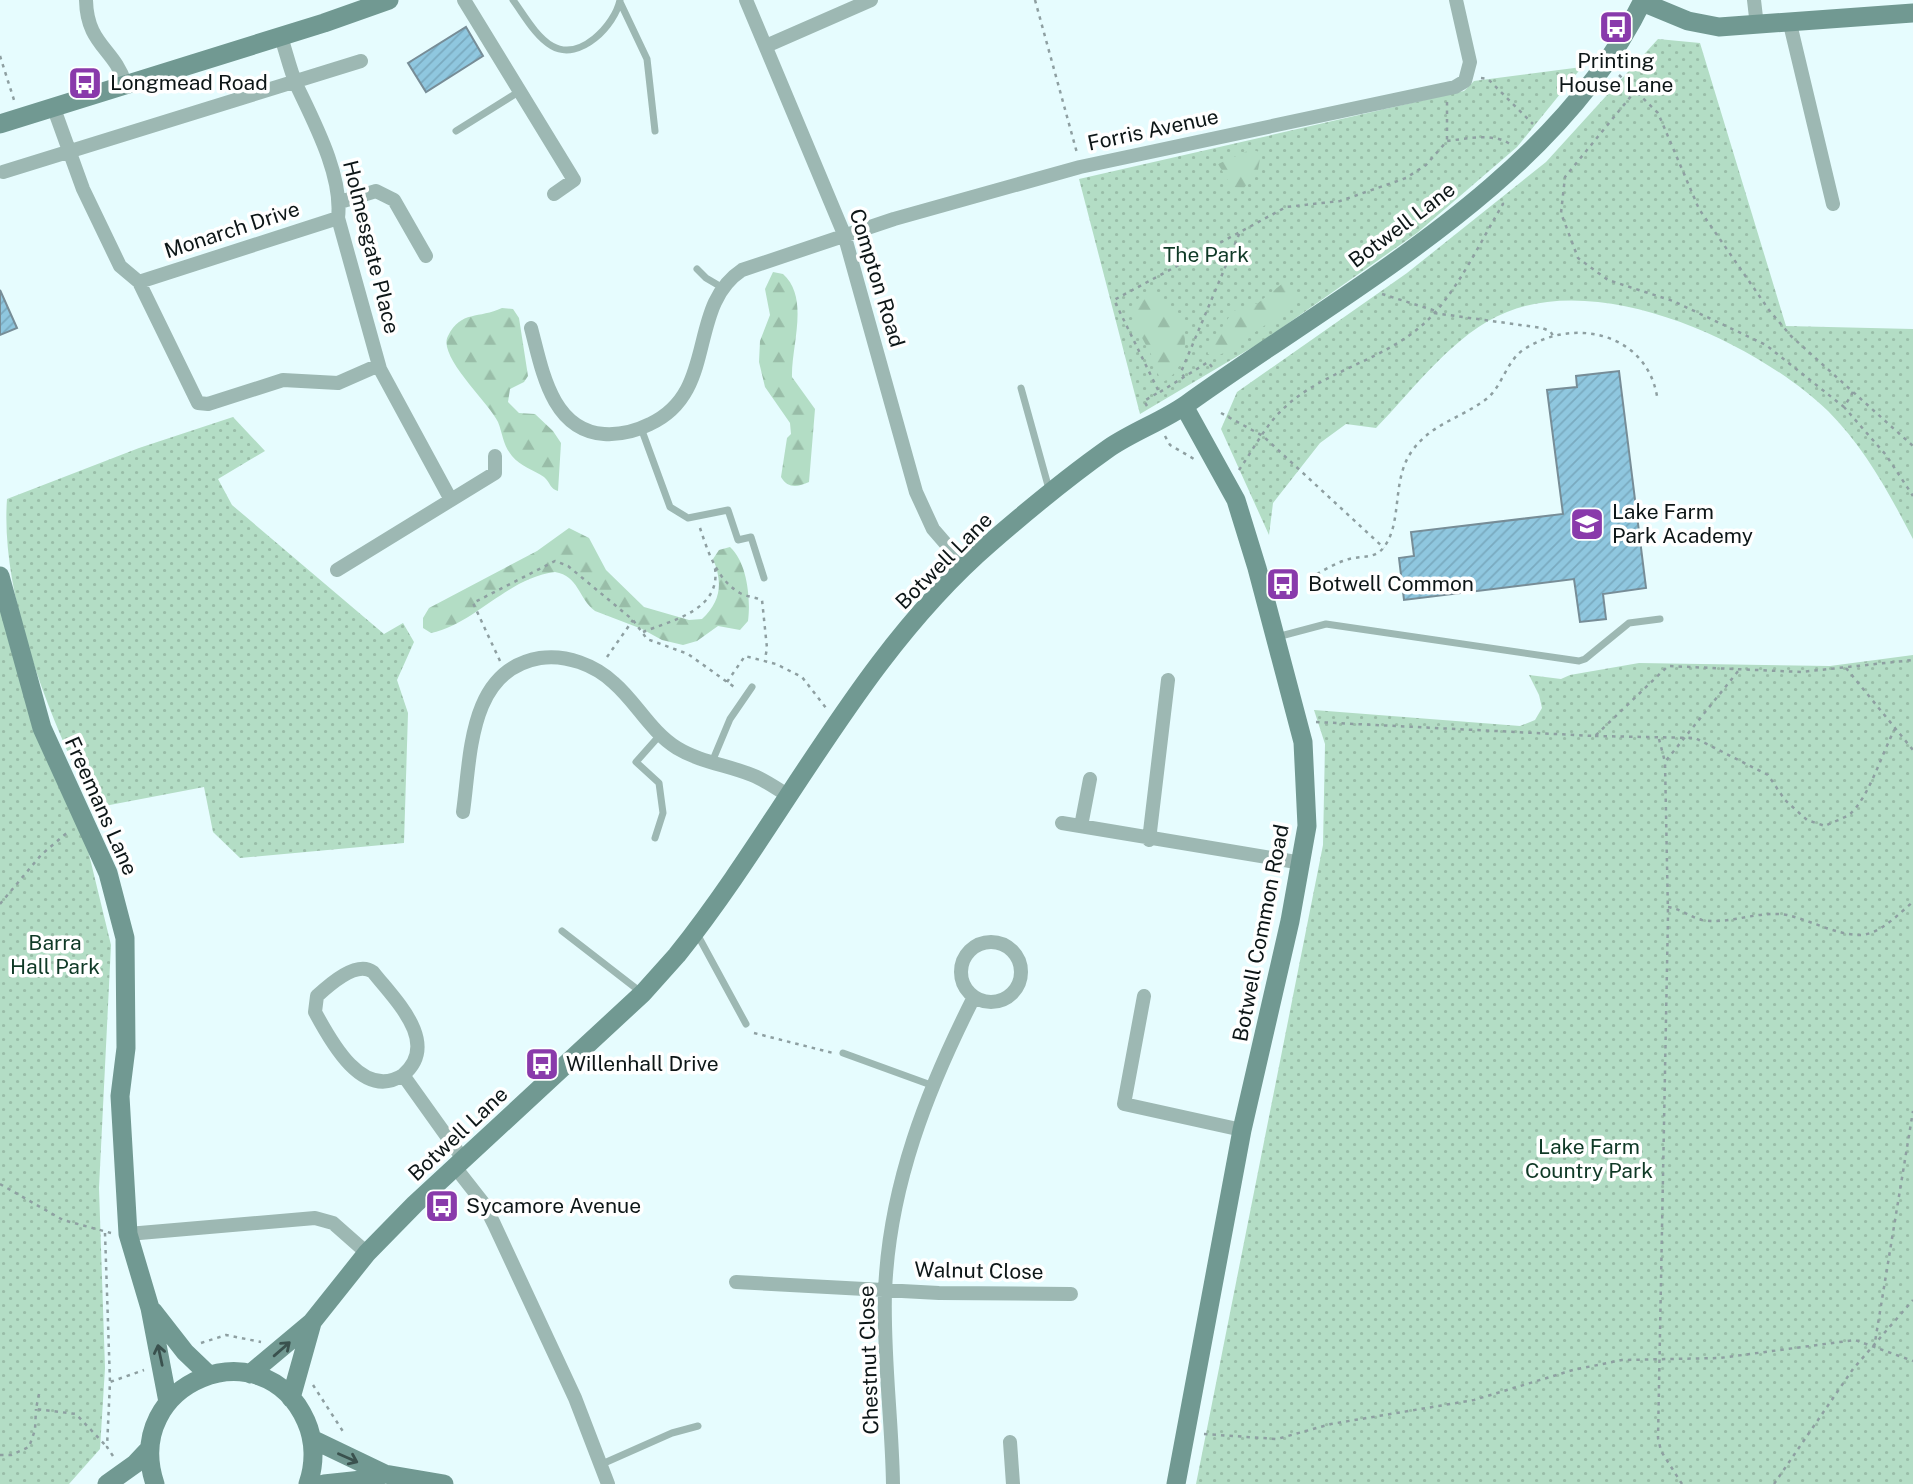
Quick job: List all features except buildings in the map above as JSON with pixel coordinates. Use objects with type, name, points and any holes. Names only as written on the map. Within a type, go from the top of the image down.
[{"type":"street","points":[[86,0],[90,29],[119,68],[125,83]]},
{"type":"street","points":[[9,121],[281,37],[389,0]]},
{"type":"street","points":[[464,0],[575,180],[554,194]]},
{"type":"street","name":"Compton Road","points":[[746,0],[844,234],[916,492],[933,529],[965,566]]},
{"type":"street","points":[[766,46],[871,0]]},
{"type":"street","points":[[1456,0],[1469,53],[1468,75]]},
{"type":"street","points":[[1754,0],[1756,26]]},
{"type":"street","points":[[1643,1],[1704,26],[1790,24],[1913,13]]},
{"type":"street","name":"Botwell Lane","points":[[250,1374],[312,1322],[367,1253],[459,1163],[642,993],[696,932],[901,637],[965,566],[1106,450],[1155,420],[1185,406],[1219,380],[1325,312],[1497,179],[1565,116],[1607,63],[1643,1]]},
{"type":"street","points":[[1790,24],[1833,204]]},
{"type":"street","name":"Holmesgate Place","points":[[281,37],[295,82],[316,124],[340,202],[338,218],[379,365],[451,500]]},
{"type":"street","points":[[2,172],[361,61]]},
{"type":"street","name":"Forris Avenue","points":[[723,288],[736,274],[748,267],[844,234],[1080,167],[1445,90],[1461,85],[1468,75]]},
{"type":"street","points":[[53,106],[68,152],[120,266],[139,282],[198,403],[208,404],[283,380],[338,383],[379,365]]},
{"type":"street","points":[[340,202],[376,191],[394,200],[425,256]]},
{"type":"street","name":"Monarch Drive","points":[[139,282],[338,218]]},
{"type":"street","points":[[531,328],[546,385],[564,414],[583,429],[600,434],[615,434],[641,428],[668,414],[685,397],[711,314],[723,288]]},
{"type":"street","name":"Botwell Common Road","points":[[1176,1484],[1242,1130],[1302,863],[1307,799],[1299,723],[1243,522],[1229,485],[1185,406]]},
{"type":"street","points":[[337,570],[495,473],[495,456]]},
{"type":"street","name":"Freemans Lane","points":[[0,576],[42,728],[108,873],[125,938],[126,1048],[120,1096],[128,1234],[150,1308],[168,1402]]},
{"type":"street","points":[[463,812],[477,718],[489,691],[506,673],[525,662],[556,657],[577,661],[614,682],[660,736],[691,755],[753,776],[789,796]]},
{"type":"street","points":[[1149,839],[1168,680]]},
{"type":"street","points":[[1080,826],[1090,779]]},
{"type":"street","points":[[1062,823],[1302,863]]},
{"type":"street","points":[[991,942],[1007,946],[1020,965],[1018,986],[1009,997],[995,1002],[974,997],[967,992],[961,976],[968,952],[991,942]]},
{"type":"street","points":[[365,967],[373,972],[416,1033],[419,1046],[417,1060],[403,1075],[390,1082],[379,1082],[355,1070],[318,1017],[314,1004],[317,996],[357,968],[365,967]]},
{"type":"street","points":[[1144,996],[1124,1104],[1242,1130]]},
{"type":"street","name":"Chestnut Close","points":[[894,1484],[885,1289],[905,1164],[932,1085],[974,997]]},
{"type":"street","points":[[403,1075],[495,1224],[602,1464],[608,1484]]},
{"type":"street","points":[[128,1234],[315,1218],[333,1223],[367,1253]]},
{"type":"street","name":"Walnut Close","points":[[736,1282],[1071,1294]]},
{"type":"street","name":"Freemans Lane","points":[[150,1308],[185,1352],[209,1375]]},
{"type":"street","name":"Botwell Lane","points":[[291,1398],[312,1322]]},
{"type":"street","points":[[155,1484],[150,1448],[156,1421],[168,1402],[183,1388],[209,1375],[230,1372],[250,1374],[276,1385],[291,1398],[303,1415],[312,1439],[313,1457],[307,1484]]},
{"type":"street","points":[[312,1439],[385,1474],[443,1484]]},
{"type":"street","points":[[1010,1442],[1013,1484]]},
{"type":"street","points":[[107,1484],[135,1464],[150,1448]]},
{"type":"street","points":[[324,1484],[362,1480],[385,1474]]},
{"type":"lane","points":[[513,0],[544,40],[561,50],[570,51],[596,37],[614,19],[620,1]]},
{"type":"lane","points":[[620,1],[647,59],[655,131]]},
{"type":"lane","points":[[456,131],[520,90]]},
{"type":"lane","points":[[697,269],[723,288]]},
{"type":"lane","points":[[1021,388],[1051,493]]},
{"type":"lane","points":[[641,428],[666,503],[681,516],[697,517],[728,510],[738,540],[751,537],[764,578]]},
{"type":"lane","points":[[1276,638],[1326,624],[1579,661],[1629,623],[1660,619]]},
{"type":"lane","points":[[712,762],[730,719],[752,687]]},
{"type":"lane","points":[[655,838],[663,813],[659,783],[636,762],[660,736]]},
{"type":"lane","points":[[562,931],[642,993]]},
{"type":"lane","points":[[696,932],[746,1024]]},
{"type":"lane","points":[[843,1053],[932,1085]]},
{"type":"lane","points":[[602,1464],[671,1433],[698,1426]]},
{"type":"path","points":[[1035,0],[1080,167]]},
{"type":"path","points":[[0,57],[9,121]]},
{"type":"path","points":[[1607,63],[1658,113],[1699,209],[1749,284],[1791,336],[1913,446]]},
{"type":"path","points":[[1468,75],[1488,79],[1545,136]]},
{"type":"path","points":[[1445,90],[1447,141]]},
{"type":"path","points":[[1636,90],[1565,177],[1561,213],[1578,258],[1608,281],[1673,301],[1766,345],[1844,407],[1886,455],[1913,496]]},
{"type":"path","points":[[1159,392],[1114,300],[1286,207],[1340,201],[1406,178],[1426,165],[1447,141],[1475,138],[1506,141],[1524,156]]},
{"type":"path","points":[[1229,485],[1276,416],[1299,396],[1372,358],[1417,330],[1435,312],[1503,204],[1497,179]]},
{"type":"path","points":[[1184,377],[1181,372],[1241,232]]},
{"type":"path","points":[[1377,292],[1435,312],[1542,328],[1550,331],[1554,337]]},
{"type":"path","points":[[1317,574],[1343,561],[1371,556],[1384,548],[1392,523],[1399,479],[1410,453],[1439,425],[1489,397],[1514,358],[1523,350],[1554,337],[1585,334],[1617,341],[1642,358],[1655,384],[1657,396]]},
{"type":"path","points":[[1210,450],[1193,460],[1170,445],[1144,401],[1208,362],[1219,380]]},
{"type":"path","points":[[1844,407],[1853,391]]},
{"type":"path","points":[[1221,413],[1263,436],[1384,548]]},
{"type":"path","points":[[697,517],[715,565],[739,593],[762,600],[767,648],[765,659]]},
{"type":"path","points":[[506,673],[473,603],[555,561],[568,566],[634,620],[650,641],[688,654],[745,695]]},
{"type":"path","points":[[643,632],[706,602],[715,585],[715,565]]},
{"type":"path","points":[[597,671],[634,620]]},
{"type":"path","points":[[727,681],[745,656],[765,659],[807,681],[838,726]]},
{"type":"path","points":[[1595,736],[1668,666],[1801,672],[1913,660]]},
{"type":"path","points":[[1846,668],[1913,750]]},
{"type":"path","points":[[1665,762],[1739,670]]},
{"type":"path","points":[[1299,723],[1330,720],[1595,736],[1695,738],[1768,775],[1785,800],[1807,820],[1825,826],[1849,814],[1869,788],[1879,759],[1896,727]]},
{"type":"path","points":[[1659,739],[1665,762],[1668,907],[1658,1438],[1661,1451],[1682,1484]]},
{"type":"path","points":[[0,904],[57,838],[84,822]]},
{"type":"path","points":[[1668,907],[1679,908],[1700,920],[1725,920],[1751,914],[1785,915],[1859,935],[1878,930],[1913,902]]},
{"type":"path","points":[[746,1024],[749,1031],[843,1053]]},
{"type":"path","points":[[1874,1348],[1913,1111]]},
{"type":"path","points":[[0,1184],[63,1220],[105,1233],[128,1234]]},
{"type":"path","points":[[105,1233],[110,1382]]},
{"type":"path","points":[[1773,1484],[1853,1369],[1913,1300]]},
{"type":"path","points":[[1185,1431],[1277,1439],[1331,1424],[1474,1399],[1602,1362],[1720,1358],[1836,1340],[1855,1340],[1913,1361]]},
{"type":"path","points":[[301,1365],[346,1436],[341,1455]]},
{"type":"path","points":[[0,1455],[11,1455],[29,1447],[35,1430],[39,1394]]},
{"type":"path","points":[[37,1409],[76,1414],[107,1447]]},
{"type":"green space","points":[[1658,39],[1700,43],[1786,326],[1913,329],[1913,539],[1854,440],[1828,411],[1798,386],[1762,361],[1721,339],[1678,321],[1633,308],[1589,301],[1546,302],[1507,312],[1470,333],[1436,363],[1376,428],[1346,424],[1320,443],[1273,503],[1269,535],[1221,429],[1237,392],[1407,273],[1546,162]]},
{"type":"green space","name":"The Park","points":[[1582,67],[1517,147],[1417,233],[1263,341],[1140,414],[1079,179],[1464,91],[1474,81]]},
{"type":"green space","points":[[1252,149],[1261,153],[1258,170],[1244,188],[1232,187],[1218,164]]},
{"type":"green space","points":[[773,272],[783,274],[796,296],[797,323],[792,377],[815,409],[809,482],[797,486],[787,484],[781,477],[787,438],[791,434],[790,423],[765,387],[759,362],[760,341],[770,315],[765,289]]},
{"type":"green space","points":[[1283,283],[1292,290],[1295,299],[1289,309],[1226,352],[1217,356],[1208,354],[1207,350],[1233,311],[1258,303]]},
{"type":"green space","points":[[1146,293],[1166,305],[1182,322],[1184,331],[1180,365],[1161,383],[1153,358],[1134,323],[1135,301]]},
{"type":"green space","points":[[502,308],[513,309],[519,318],[528,376],[524,382],[510,389],[508,402],[519,413],[535,414],[561,443],[558,491],[553,489],[544,477],[512,456],[498,422],[450,355],[448,336],[459,322]]},
{"type":"green space","points":[[233,417],[265,451],[218,479],[232,505],[384,634],[403,623],[414,642],[397,680],[408,713],[404,843],[240,858],[213,832],[204,787],[94,808],[61,737],[20,617],[7,537],[7,499],[139,448]]},
{"type":"green space","points":[[569,528],[589,538],[606,570],[644,607],[689,620],[702,619],[713,605],[719,584],[713,559],[719,550],[730,547],[744,571],[749,602],[748,621],[740,630],[718,626],[697,641],[683,645],[662,640],[642,629],[595,611],[569,578],[555,572],[522,583],[447,628],[431,633],[423,628],[423,618],[429,608],[537,551]]},
{"type":"green space","name":"Barra Hall Park","points":[[0,603],[87,846],[111,945],[99,1188],[105,1368],[100,1449],[69,1484],[0,1484]]},
{"type":"green space","name":"Lake Farm Country Park","points":[[1913,655],[1913,1484],[1196,1484],[1323,845],[1325,744],[1314,710],[1520,726],[1535,720],[1542,708],[1529,675],[1561,679],[1570,675],[1639,663],[1830,666]]},
{"type":"place","name":"Printing House Lane","points":[[1616,27]]},
{"type":"place","name":"Longmead Road","points":[[85,83]]},
{"type":"place","name":"Lake Farm Park Academy","points":[[1587,524]]},
{"type":"place","name":"Botwell Common","points":[[1283,584]]},
{"type":"place","name":"Willenhall Drive","points":[[542,1064]]},
{"type":"place","name":"Sycamore Avenue","points":[[442,1206]]}]
